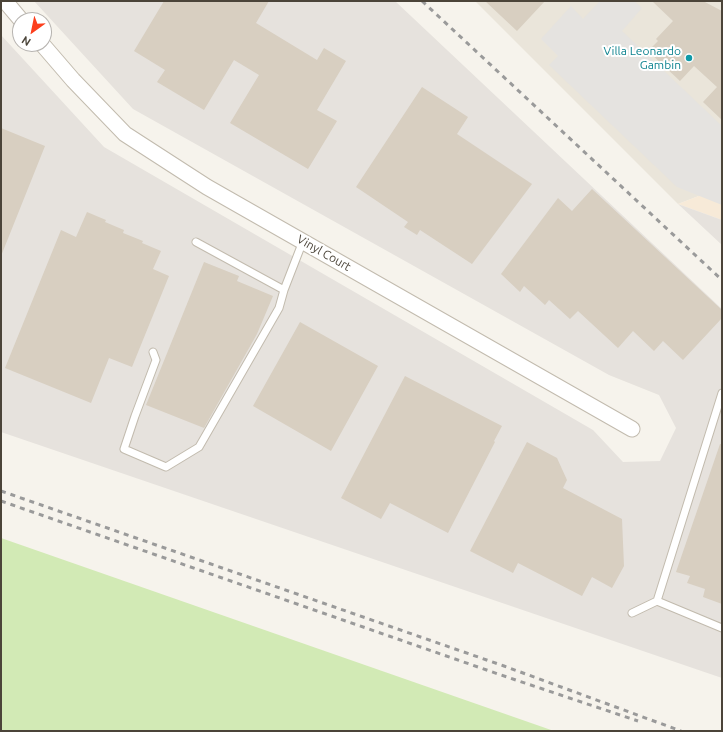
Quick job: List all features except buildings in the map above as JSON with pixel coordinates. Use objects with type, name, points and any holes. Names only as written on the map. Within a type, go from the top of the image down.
[{"type":"street","points":[[5,1],[14,12]]},
{"type":"street","name":"Vinyl Court","points":[[49,52],[73,80],[125,134],[207,187],[632,430]]},
{"type":"lane","points":[[153,352],[156,360],[124,449],[166,467],[199,447],[279,308],[284,290],[303,241]]},
{"type":"lane","points":[[196,242],[284,290]]},
{"type":"lane","points":[[632,613],[657,601],[722,393]]},
{"type":"lane","points":[[657,601],[722,628]]},
{"type":"shaded area","points":[[34,1],[395,1],[722,309],[722,678],[1,432],[1,35],[12,47],[12,52],[17,52],[104,147],[593,430],[623,462],[660,461],[676,428],[659,395],[609,375],[133,109],[52,21],[52,12],[44,12]]},
{"type":"shaded area","points":[[475,1],[722,1],[722,187],[678,204]]},
{"type":"shaded area","points":[[600,1],[634,1],[642,8],[622,31],[722,126],[722,205],[677,187],[549,65],[558,56],[541,39],[571,6],[583,19]]},
{"type":"shaded area","points":[[722,187],[722,220],[678,204]]},
{"type":"shaded area","points":[[678,204],[722,220],[722,245]]},
{"type":"green space","points":[[1,538],[554,731],[1,731]]},
{"type":"railway","points":[[422,1],[722,280]]},
{"type":"railway","points":[[1,491],[504,666],[681,731]]},
{"type":"railway","points":[[1,501],[501,675],[638,721]]},
{"type":"place","name":"Villa Leonardo Gambin","points":[[689,58]]}]
